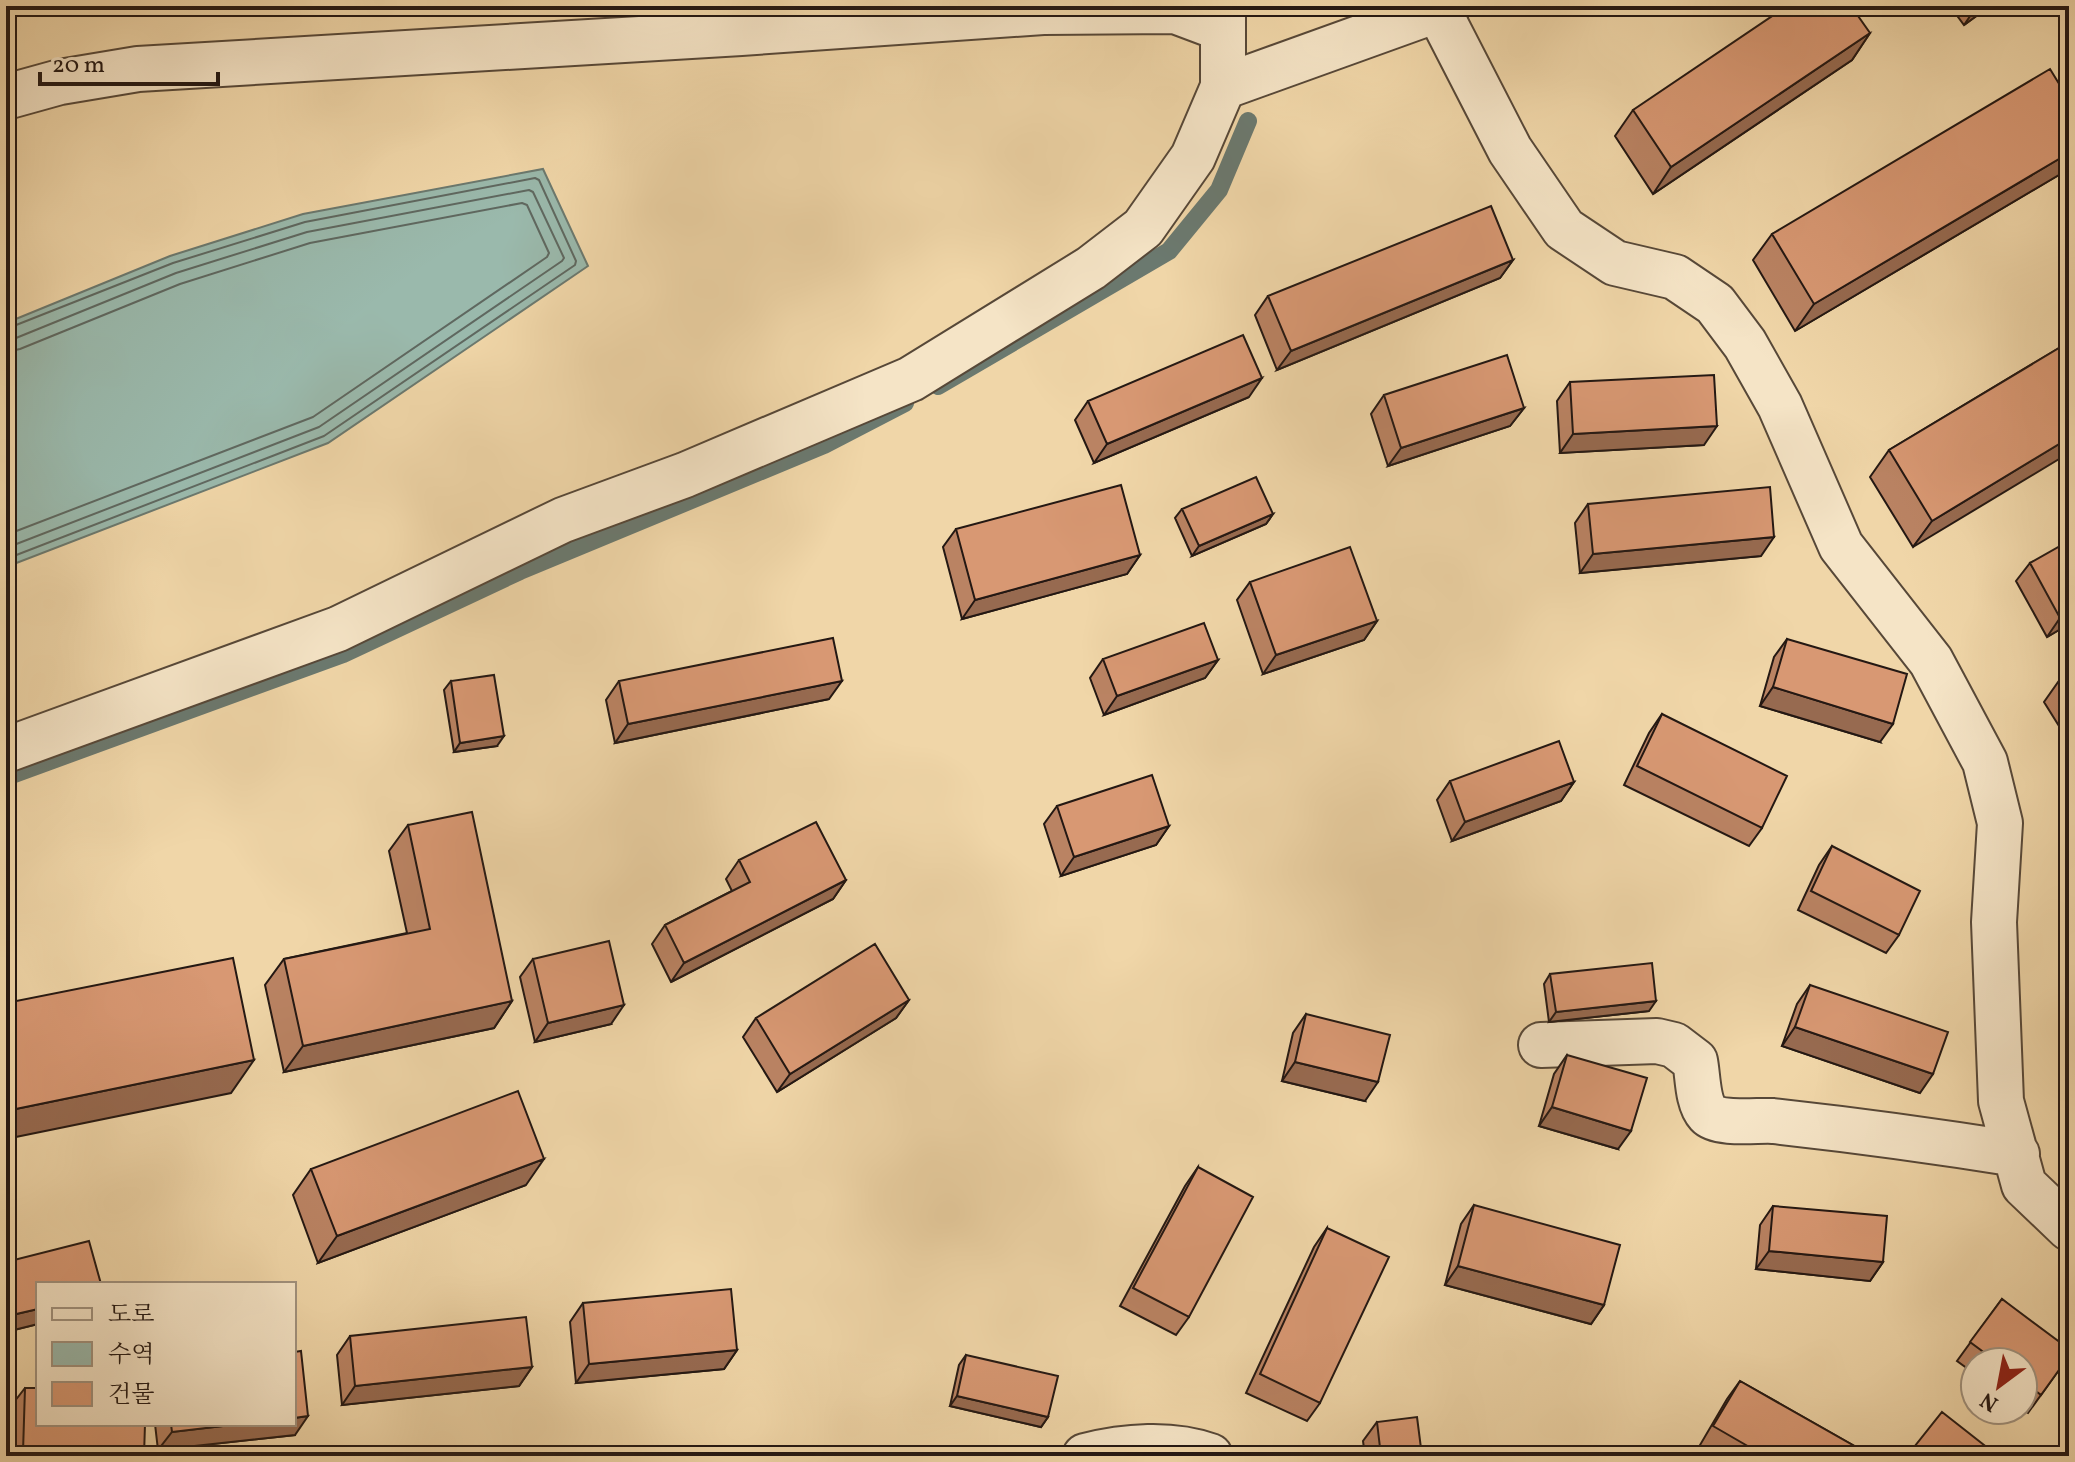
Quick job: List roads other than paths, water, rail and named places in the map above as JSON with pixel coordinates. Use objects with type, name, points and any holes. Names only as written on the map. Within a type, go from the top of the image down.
[{"type":"street","points":[[1223,87],[1443,8],[1510,150],[1564,229],[1615,263],[1675,277],[1715,304],[1745,344],[1780,406],[1841,546],[1931,661],[1985,762],[2000,823],[1994,922],[2001,1101],[2024,1185],[2069,1228]]},
{"type":"street","points":[[6,97],[60,82],[138,69],[1043,12],[1175,11],[1223,18],[1223,87],[1193,157],[1143,228],[1091,268],[911,379],[685,475],[563,520],[338,629],[6,750]]},
{"type":"street","points":[[1541,1045],[1657,1041],[1674,1045],[1686,1051],[1695,1061],[1701,1098],[1708,1114],[1720,1121],[1758,1120],[1887,1134],[2017,1154]]},
{"type":"street","points":[[1085,1456],[1131,1448],[1191,1449],[1210,1456]]},
{"type":"water","points":[[543,169],[588,266],[328,443],[6,567],[6,323],[170,256],[303,214]]},
{"type":"waterway","points":[[938,386],[1169,251],[1219,190],[1248,121]]},
{"type":"waterway","points":[[6,777],[343,654],[520,571],[824,445],[905,403]]}]
